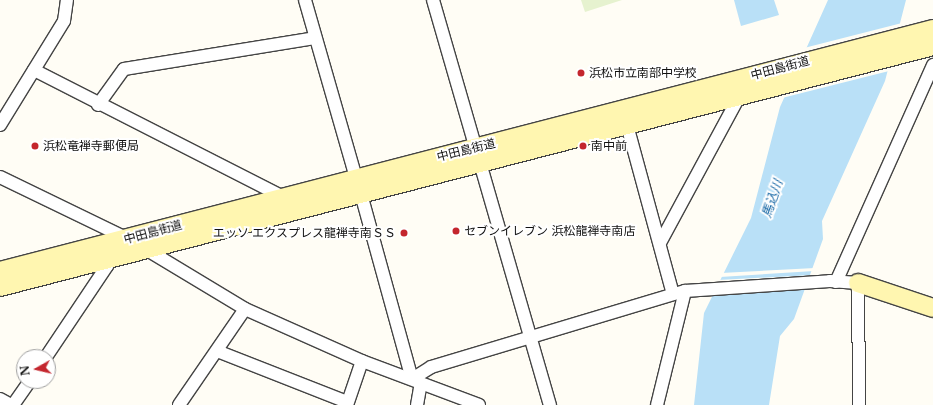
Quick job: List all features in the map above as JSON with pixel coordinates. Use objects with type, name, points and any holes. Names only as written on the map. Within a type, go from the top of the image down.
[{"type":"street","points":[[0,125],[64,21],[67,0]]},
{"type":"street","points":[[305,0],[417,381],[417,405]]},
{"type":"street","points":[[433,0],[550,405]]},
{"type":"street","points":[[98,105],[124,69],[316,38]]},
{"type":"street","name":"中田島街道","points":[[0,271],[109,251],[145,249],[359,186],[477,155],[779,68],[931,38]]},
{"type":"street","name":"中田島街道","points":[[477,155],[627,125],[774,86],[931,38]]},
{"type":"street","points":[[833,281],[933,65]]},
{"type":"street","points":[[34,70],[98,105],[283,197]]},
{"type":"street","points":[[660,243],[740,95]]},
{"type":"street","points":[[627,125],[673,294]]},
{"type":"street","points":[[0,177],[127,239],[245,309],[362,361],[417,381],[472,404]]},
{"type":"street","name":"中田島街道","points":[[0,287],[109,251],[127,239],[283,197],[359,186]]},
{"type":"street","points":[[51,349],[107,266],[109,251]]},
{"type":"street","points":[[417,381],[431,367],[685,291],[833,281],[858,283],[933,308]]},
{"type":"street","points":[[858,283],[859,405]]},
{"type":"street","points":[[657,405],[685,291]]},
{"type":"street","points":[[178,405],[245,309]]},
{"type":"street","points":[[217,351],[347,404],[362,361]]},
{"type":"street","points":[[0,399],[12,405],[24,389]]},
{"type":"green space","points":[[581,0],[622,0],[585,12]]},
{"type":"water","points":[[734,0],[774,0],[779,15],[741,26]]},
{"type":"water","name":"馬込川","points":[[828,0],[906,0],[885,81],[822,221],[823,239],[794,319],[780,336],[769,405],[694,405],[704,313],[751,218],[780,107]]},
{"type":"pier","points":[[902,23],[889,71],[782,98],[804,48]]},
{"type":"pier","points":[[815,268],[814,271],[720,277],[721,273]]},
{"type":"pier","points":[[813,275],[807,289],[711,295],[718,280]]},
{"type":"place","name":"浜松市立南部中学校","points":[[581,73]]},
{"type":"place","name":"浜松竜禅寺郵便局","points":[[35,146]]},
{"type":"place","name":"南中前","points":[[583,146]]},
{"type":"place","name":"セブンイレブン 浜松龍禅寺南店","points":[[456,231]]},
{"type":"place","name":"エッソ エクスプレス龍禅寺南ＳＳ","points":[[404,233]]}]
